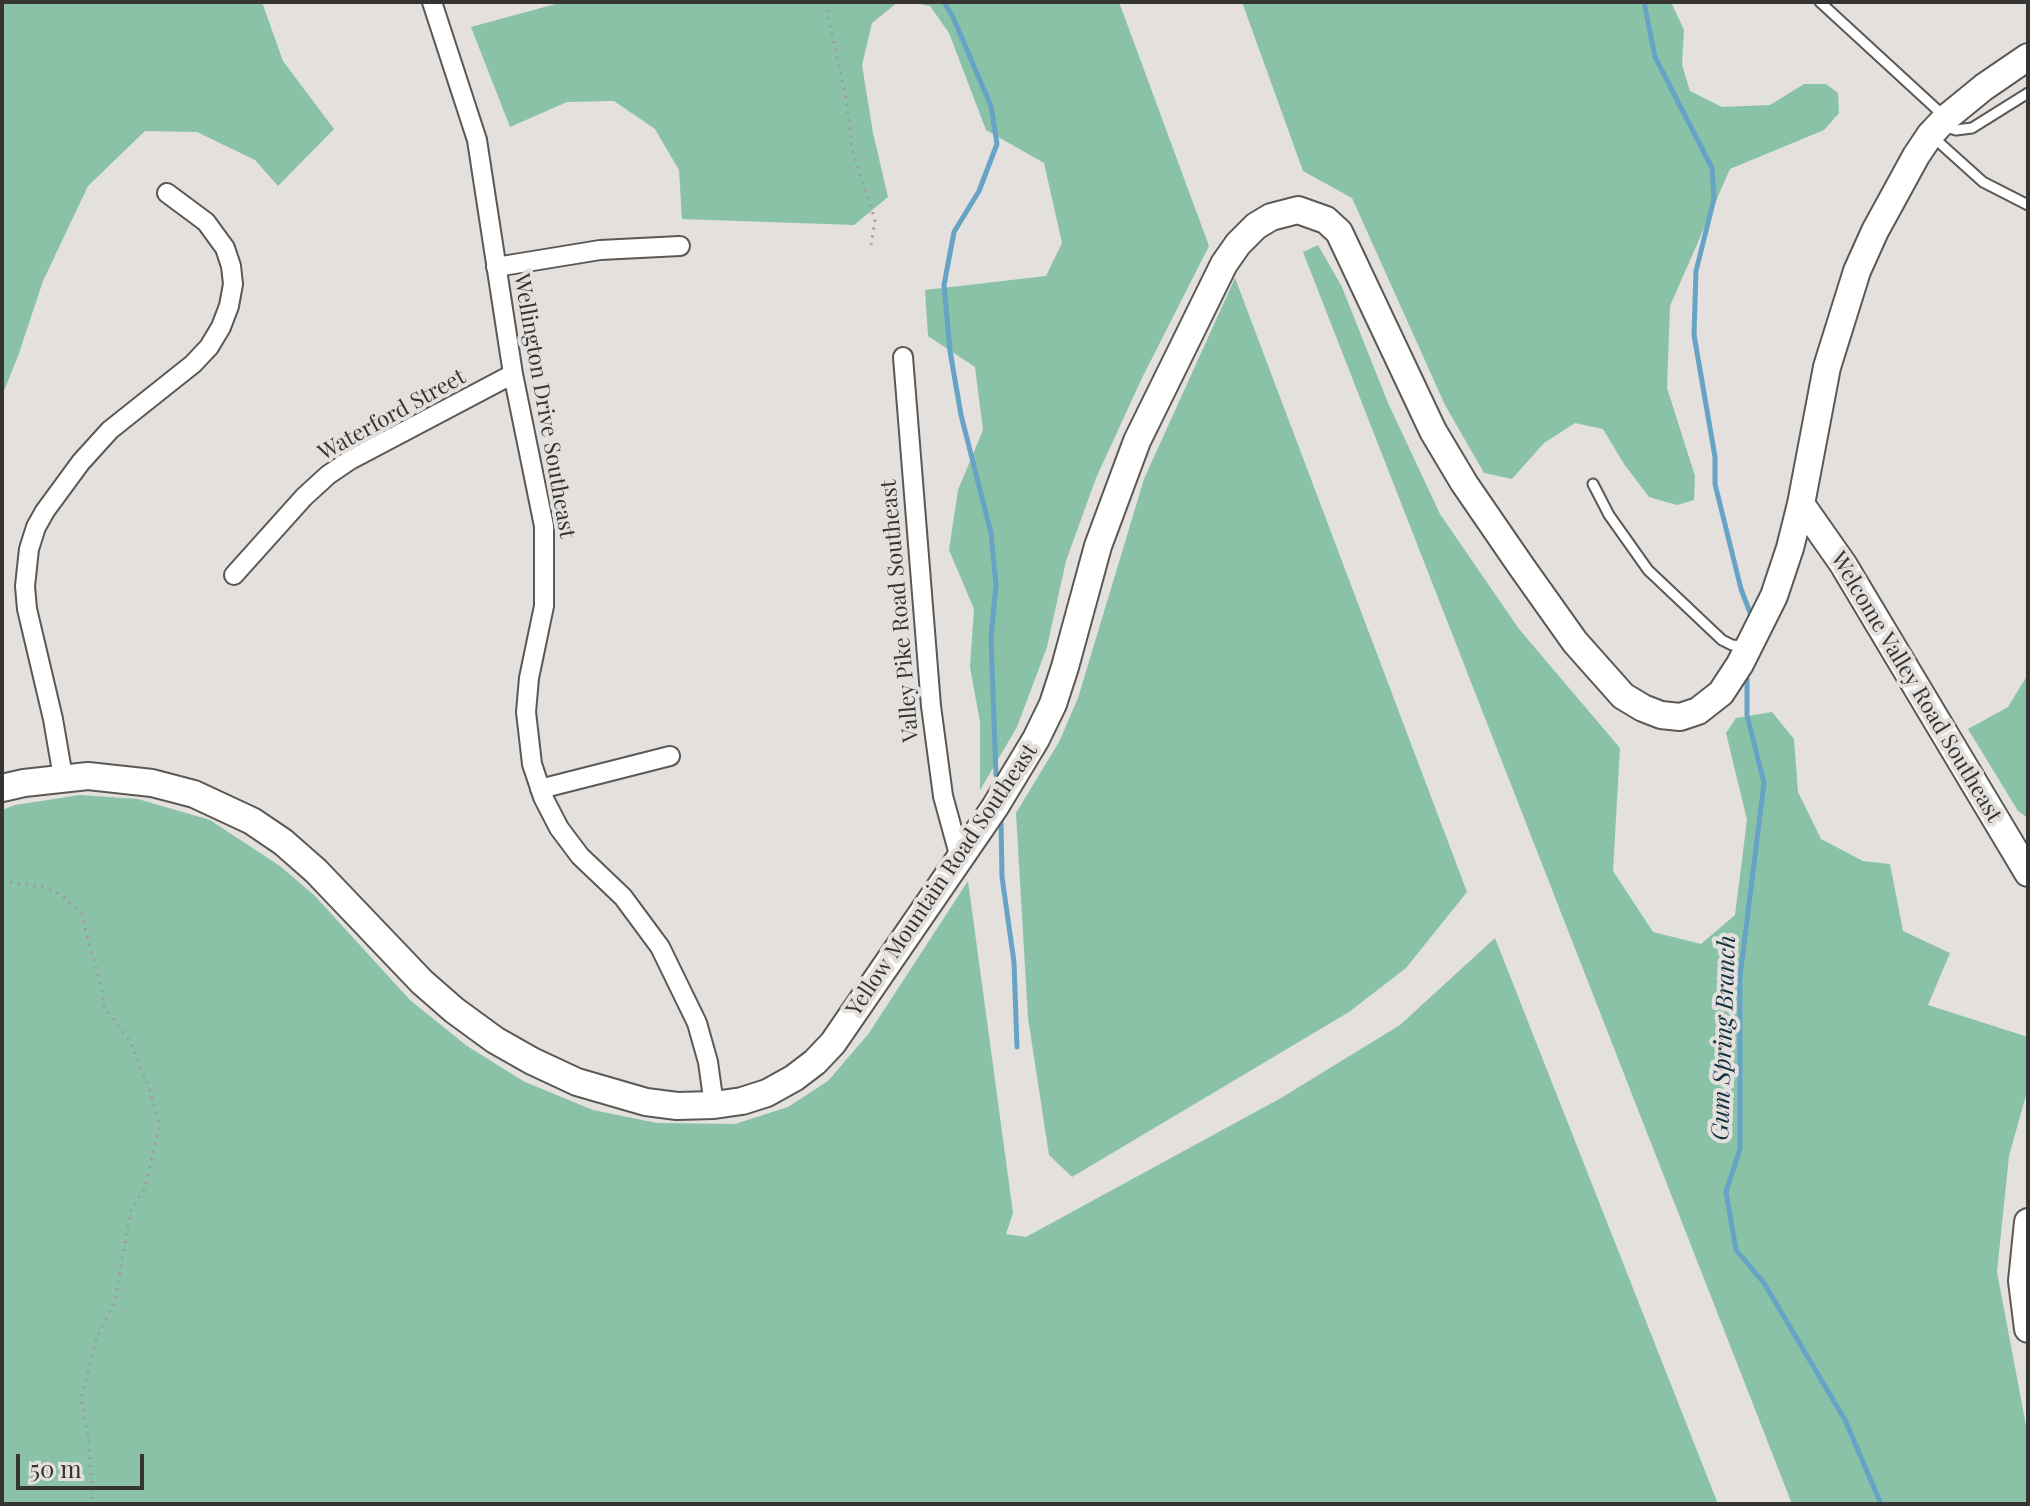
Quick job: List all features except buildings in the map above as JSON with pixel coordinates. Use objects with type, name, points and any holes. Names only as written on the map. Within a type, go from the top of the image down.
[{"type":"street","name":"Wellington Drive Southeast","points":[[432,2],[477,140],[513,374],[544,526],[544,606],[529,678],[527,741],[540,789],[559,828],[580,856],[623,897],[660,947],[697,1023],[708,1062],[714,1105]]},
{"type":"street","name":"Yellow Mountain Road Southeast","points":[[2,788],[63,777],[117,777],[152,783],[220,805],[252,821],[294,852],[422,982],[495,1040],[577,1082],[614,1094],[677,1106],[714,1105],[767,1093],[794,1078],[833,1043],[1029,751],[1053,704],[1098,546],[1121,479],[1224,264],[1256,226],[1271,217],[1298,210],[1313,213],[1339,232],[1433,431],[1464,483],[1575,642],[1623,696],[1661,715],[1680,717],[1698,711],[1721,693],[1750,646],[1774,596],[1801,504],[1827,367],[1857,271],[1882,218],[1916,156],[1939,126],[1984,87],[2028,57]]},
{"type":"street","points":[[63,777],[27,609],[25,586],[29,549],[36,527],[81,462],[110,430],[193,364],[209,347],[221,327],[233,284],[225,248],[206,222],[167,193]]},
{"type":"street","points":[[496,267],[600,250],[680,246]]},
{"type":"street","name":"Valley Pike Road Southeast","points":[[903,357],[931,706],[943,796],[960,858]]},
{"type":"street","name":"Waterford Street","points":[[234,575],[304,497],[328,475],[350,460],[513,374]]},
{"type":"street","name":"Welcome Valley Road Southeast","points":[[1801,504],[1843,564],[2028,873]]},
{"type":"street","points":[[540,789],[670,756]]},
{"type":"street","points":[[2028,1222],[2022,1281],[2028,1329]]},
{"type":"lane","points":[[1820,2],[1939,126],[1983,182],[2028,205]]},
{"type":"lane","points":[[1939,126],[1956,130],[1972,128],[2028,93]]},
{"type":"lane","points":[[1593,484],[1609,515],[1648,570],[1722,640],[1732,645],[1750,646]]},
{"type":"path","points":[[825,2],[847,103],[852,150],[875,220],[871,245]]},
{"type":"path","points":[[2,881],[48,888],[63,896],[81,913],[103,993],[103,1005],[131,1043],[160,1125],[144,1190],[131,1209],[115,1301],[97,1337],[81,1399],[88,1435],[93,1504]]},
{"type":"green space","points":[[2,2],[262,2],[283,61],[334,129],[278,186],[255,160],[197,132],[145,131],[88,186],[43,281],[2,396]]},
{"type":"green space","points":[[563,2],[898,2],[872,23],[862,65],[888,197],[854,225],[682,219],[679,170],[655,129],[614,101],[567,102],[510,127],[471,27]]},
{"type":"green space","points":[[910,2],[1119,2],[1209,246],[1142,378],[1096,478],[1066,561],[1047,647],[1017,727],[980,790],[980,722],[970,667],[974,609],[949,550],[958,490],[983,430],[975,367],[928,336],[925,290],[1046,276],[1062,243],[1044,163],[986,130],[949,33],[930,6]]},
{"type":"green space","points":[[1242,2],[1671,2],[1684,30],[1682,65],[1690,91],[1722,107],[1770,105],[1804,84],[1826,84],[1838,93],[1839,113],[1824,130],[1730,169],[1670,306],[1667,388],[1695,476],[1694,500],[1677,505],[1649,497],[1603,429],[1575,423],[1544,443],[1512,479],[1484,473],[1445,405],[1352,198],[1303,171]]},
{"type":"green space","points":[[1318,245],[1342,287],[1388,403],[1440,514],[1519,629],[1620,748],[1613,871],[1653,932],[1701,944],[1735,915],[1747,820],[1726,733],[1736,718],[1772,712],[1794,739],[1798,792],[1821,839],[1863,861],[1890,864],[1903,931],[1950,953],[1928,1005],[2028,1037],[2028,1088],[2009,1156],[1997,1272],[2028,1436],[2028,1503],[1792,1504],[1303,252]]},
{"type":"green space","points":[[1235,278],[1467,892],[1406,968],[1349,1012],[1072,1177],[1049,1155],[1028,1018],[1016,813],[1059,742],[1078,698],[1144,479]]},
{"type":"green space","points":[[2028,674],[2028,818],[2018,811],[1968,729],[2008,707]]},
{"type":"green space","points":[[80,795],[138,799],[210,820],[280,866],[315,896],[410,1000],[467,1046],[525,1082],[593,1110],[657,1123],[735,1124],[788,1107],[828,1081],[869,1033],[968,881],[1013,1213],[1006,1234],[1026,1237],[1281,1098],[1400,1025],[1495,938],[1718,1504],[2,1504],[2,810],[15,805]]},
{"type":"waterway","points":[[944,2],[991,106],[997,144],[979,191],[954,232],[944,285],[950,351],[961,415],[991,533],[996,585],[991,637],[996,775]]},
{"type":"waterway","name":"Gum Spring Branch","points":[[1644,2],[1655,57],[1712,168],[1714,199],[1696,271],[1694,335],[1715,457],[1715,484],[1741,589],[1751,615]]},
{"type":"waterway","name":"Gum Spring Branch","points":[[1747,679],[1747,715],[1764,783],[1740,977],[1740,1149],[1726,1192],[1736,1250],[1764,1283],[1845,1420],[1881,1504]]},
{"type":"waterway","points":[[1001,821],[1002,877],[1014,962],[1017,1047]]}]
